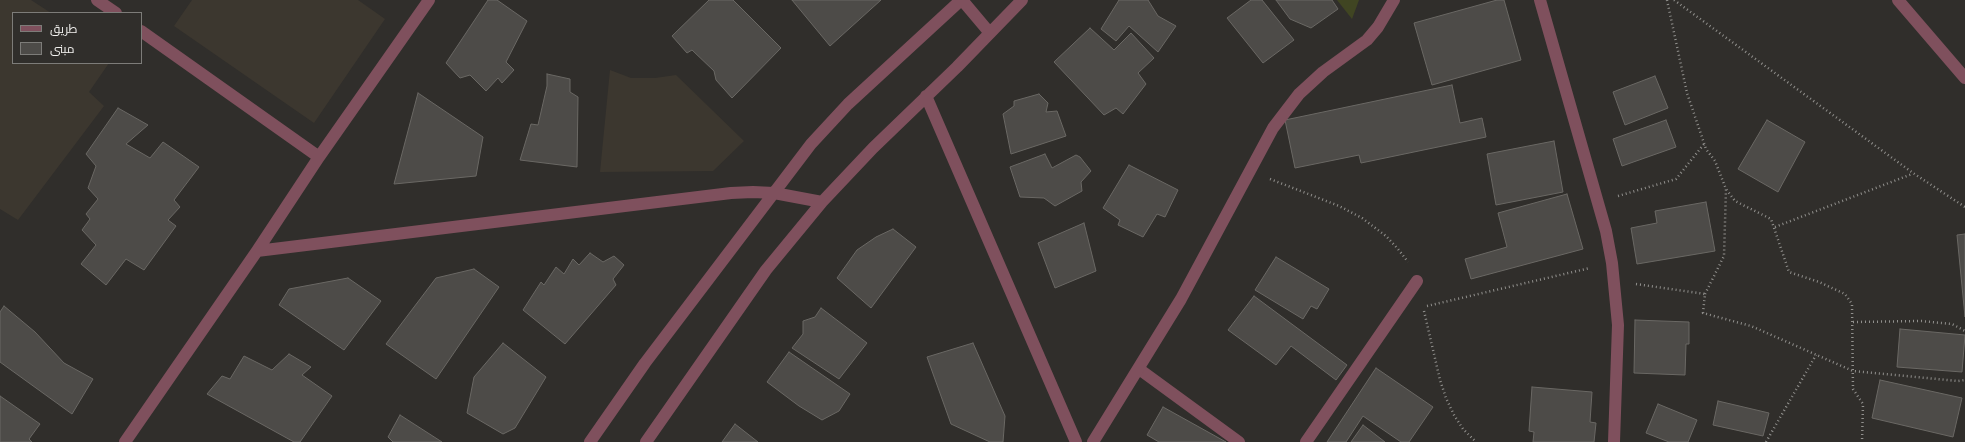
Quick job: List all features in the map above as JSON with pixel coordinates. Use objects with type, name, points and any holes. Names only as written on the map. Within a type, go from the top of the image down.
[{"type":"street","points":[[97,0],[115,12]]},
{"type":"street","points":[[125,442],[257,251],[319,157],[429,0]]},
{"type":"street","points":[[590,442],[645,363],[811,144],[848,104],[962,0],[989,32]]},
{"type":"street","points":[[646,442],[766,270],[822,202],[873,148],[1022,0]]},
{"type":"street","points":[[1093,442],[1181,299],[1273,128],[1299,94],[1323,72],[1367,40],[1378,27],[1394,0]]},
{"type":"street","points":[[1540,0],[1598,202],[1612,263],[1615,281],[1618,325],[1614,442]]},
{"type":"street","points":[[1898,0],[1965,78]]},
{"type":"street","points":[[142,32],[319,157]]},
{"type":"street","points":[[926,96],[1076,442]]},
{"type":"street","points":[[257,251],[731,193],[774,193],[822,202]]},
{"type":"street","points":[[1306,442],[1417,281]]},
{"type":"street","points":[[1139,369],[1239,442]]},
{"type":"path","points":[[1667,0],[1687,93],[1704,144],[1714,161],[1726,189],[1735,201],[1771,219],[1775,227],[1789,272],[1819,282],[1845,294],[1852,304],[1853,389],[1863,404],[1862,442]]},
{"type":"path","points":[[1674,0],[1913,173],[1965,207]]},
{"type":"path","points":[[1598,202],[1676,179],[1704,144]]},
{"type":"path","points":[[1775,227],[1913,173]]},
{"type":"path","points":[[1726,189],[1724,256],[1705,294],[1702,313],[1751,326],[1853,371],[1958,381],[1965,380]]},
{"type":"path","points":[[1423,307],[1612,263]]},
{"type":"path","points":[[1615,281],[1705,294]]},
{"type":"path","points":[[1853,322],[1920,322],[1952,324],[1965,331]]},
{"type":"path","points":[[1766,442],[1816,355]]},
{"type":"shaded area","points":[[0,0],[31,0],[49,12],[12,12],[12,64],[108,64],[89,92],[104,106],[18,220],[0,209]]},
{"type":"shaded area","points":[[192,0],[358,0],[385,19],[314,123],[174,26]]},
{"type":"shaded area","points":[[610,70],[631,78],[655,78],[676,75],[744,141],[713,171],[600,172]]},
{"type":"green space","points":[[1337,0],[1359,0],[1352,19]]},
{"type":"building","points":[[488,0],[497,0],[527,21],[506,62],[514,70],[502,83],[498,78],[486,91],[470,75],[460,78],[446,63]]},
{"type":"building","points":[[709,0],[733,0],[781,48],[732,98],[716,80],[714,71],[692,50],[687,53],[672,36]]},
{"type":"building","points":[[792,0],[881,0],[830,46]]},
{"type":"building","points":[[1119,0],[1148,0],[1158,16],[1176,26],[1158,52],[1129,26],[1116,41],[1101,29]]},
{"type":"building","points":[[1251,0],[1262,0],[1294,40],[1263,63],[1227,18]]},
{"type":"building","points":[[1276,0],[1332,0],[1338,9],[1311,28],[1290,19]]},
{"type":"building","points":[[1497,0],[1504,0],[1521,60],[1432,85],[1414,23]]},
{"type":"building","points":[[1090,28],[1114,50],[1131,33],[1154,58],[1138,73],[1146,84],[1123,114],[1116,108],[1104,115],[1054,62]]},
{"type":"building","points":[[547,74],[570,79],[570,92],[578,97],[577,167],[520,160],[531,124],[538,125],[547,86]]},
{"type":"building","points":[[1655,76],[1668,108],[1625,125],[1613,92]]},
{"type":"building","points":[[1452,85],[1460,123],[1482,118],[1486,137],[1361,163],[1359,155],[1295,168],[1285,120]]},
{"type":"building","points":[[418,93],[483,137],[476,176],[394,184]]},
{"type":"building","points":[[1039,94],[1048,103],[1046,112],[1057,111],[1066,136],[1011,154],[1003,114],[1014,106],[1014,101]]},
{"type":"building","points":[[118,108],[148,125],[126,144],[150,158],[163,142],[199,167],[174,200],[180,207],[168,220],[176,226],[144,270],[126,259],[106,285],[81,264],[96,245],[82,230],[90,219],[86,214],[98,199],[88,188],[96,166],[86,154]]},
{"type":"building","points":[[1666,120],[1676,147],[1622,166],[1613,139]]},
{"type":"building","points":[[1767,120],[1805,142],[1778,192],[1738,169]]},
{"type":"building","points":[[1554,141],[1563,192],[1496,205],[1487,154]]},
{"type":"building","points":[[1045,154],[1052,168],[1076,155],[1080,157],[1091,171],[1081,182],[1082,191],[1055,206],[1044,198],[1020,197],[1010,167]]},
{"type":"building","points":[[1129,165],[1178,190],[1165,217],[1157,214],[1143,237],[1118,225],[1120,220],[1103,208]]},
{"type":"building","points":[[1567,194],[1583,249],[1471,279],[1465,259],[1507,247],[1498,213]]},
{"type":"building","points":[[1706,202],[1715,251],[1637,264],[1631,228],[1657,223],[1655,211]]},
{"type":"building","points":[[1084,223],[1096,271],[1055,288],[1038,243]]},
{"type":"building","points":[[893,229],[916,247],[871,308],[837,278],[857,250],[876,237]]},
{"type":"building","points":[[1965,234],[1965,317],[1957,235]]},
{"type":"building","points":[[590,253],[603,262],[614,256],[624,265],[613,279],[616,285],[565,344],[523,310],[541,282],[544,285],[556,267],[564,274],[573,259],[579,265]]},
{"type":"building","points":[[1276,257],[1329,289],[1317,309],[1311,306],[1303,319],[1255,290]]},
{"type":"building","points":[[474,269],[499,287],[436,379],[386,344],[436,278]]},
{"type":"building","points":[[348,278],[381,301],[344,350],[279,305],[289,289]]},
{"type":"building","points":[[1254,296],[1347,365],[1336,380],[1291,346],[1276,365],[1228,330]]},
{"type":"building","points":[[4,306],[35,332],[64,363],[93,379],[72,414],[0,362],[0,312]]},
{"type":"building","points":[[821,308],[867,343],[839,379],[792,348],[803,334],[803,321],[815,317]]},
{"type":"building","points":[[1635,320],[1689,322],[1689,344],[1686,344],[1685,375],[1634,373]]},
{"type":"building","points":[[1900,329],[1965,335],[1962,372],[1897,367]]},
{"type":"building","points":[[503,343],[546,377],[515,428],[503,434],[467,413],[474,377]]},
{"type":"building","points":[[973,343],[1005,416],[1003,442],[990,442],[951,424],[927,357]]},
{"type":"building","points":[[789,352],[850,394],[839,411],[822,420],[799,406],[767,382]]},
{"type":"building","points":[[289,354],[311,367],[302,375],[332,396],[300,442],[294,442],[207,394],[222,376],[230,379],[244,356],[272,370]]},
{"type":"building","points":[[1376,368],[1433,407],[1409,442],[1401,442],[1363,416],[1346,442],[1327,442]]},
{"type":"building","points":[[1880,380],[1962,398],[1953,437],[1872,418]]},
{"type":"building","points":[[1532,387],[1592,392],[1590,422],[1596,423],[1594,442],[1533,442],[1534,432],[1529,431]]},
{"type":"building","points":[[0,396],[40,424],[29,439],[32,442],[0,442]]},
{"type":"building","points":[[1718,401],[1769,413],[1763,436],[1713,425]]},
{"type":"building","points":[[1658,404],[1697,420],[1688,442],[1669,442],[1646,433]]},
{"type":"building","points":[[1163,407],[1226,442],[1159,442],[1147,435]]},
{"type":"building","points":[[400,415],[442,442],[393,442],[388,437]]},
{"type":"building","points":[[735,424],[758,442],[722,442]]},
{"type":"building","points":[[1363,425],[1385,442],[1351,442]]}]
